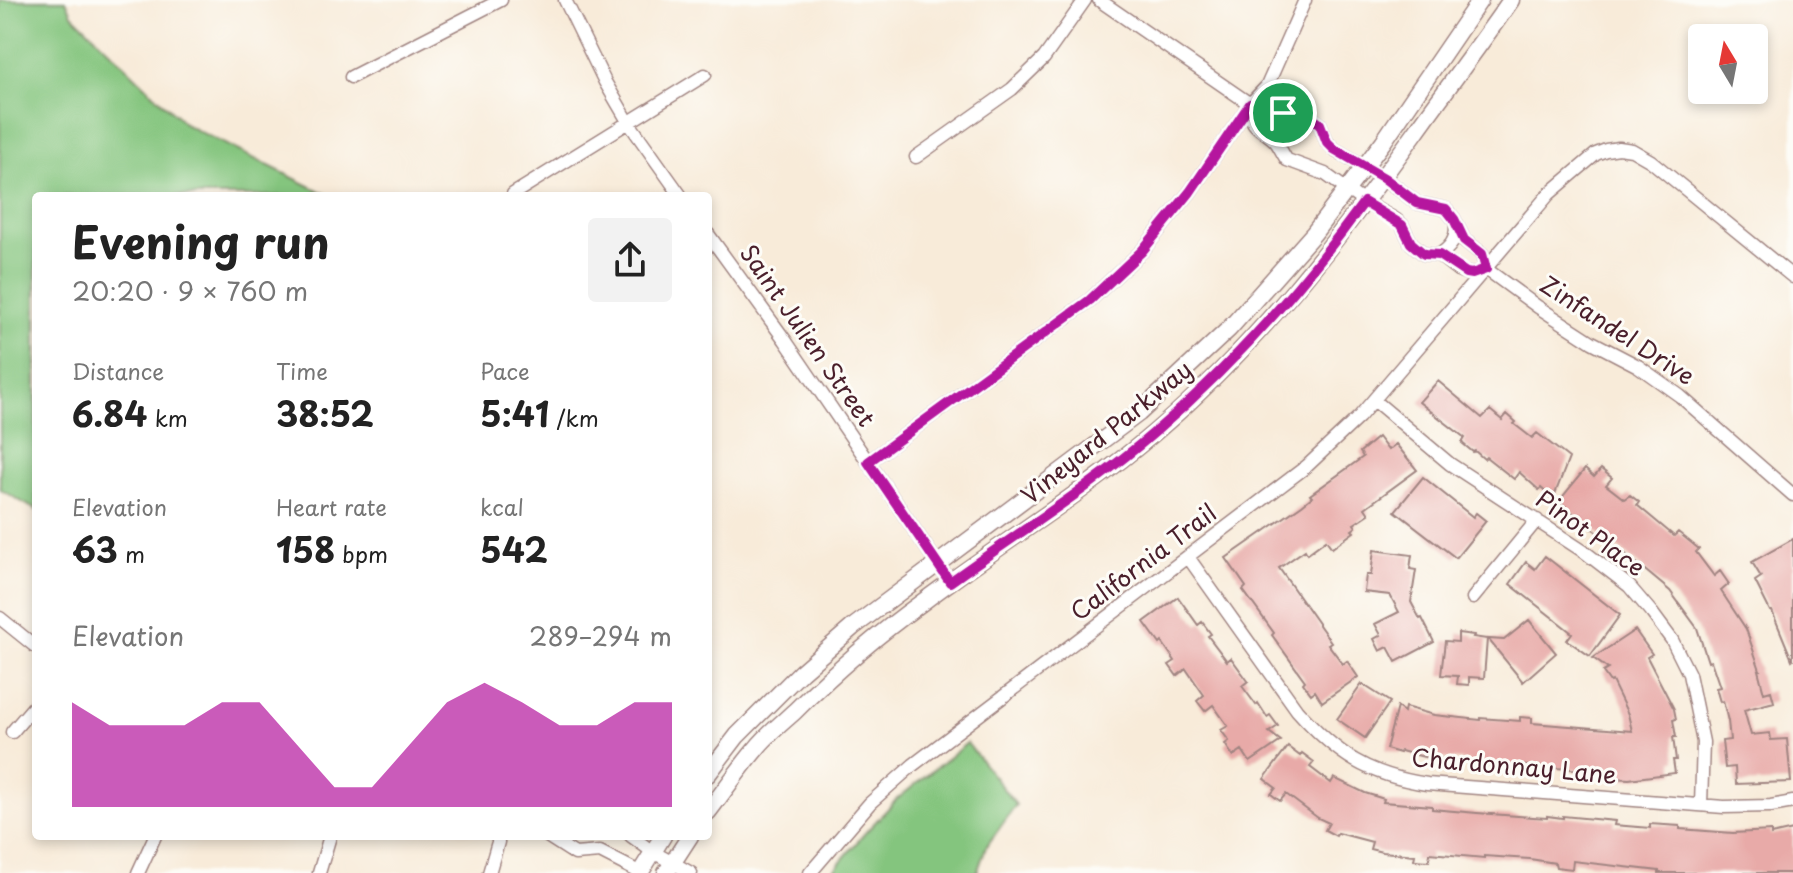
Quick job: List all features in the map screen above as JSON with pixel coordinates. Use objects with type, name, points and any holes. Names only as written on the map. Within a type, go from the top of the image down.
[{"type":"street","points":[[351,77],[501,0]]},
{"type":"street","points":[[565,0],[629,123],[678,192]]},
{"type":"street","points":[[916,157],[1012,89],[1044,58],[1085,0]]},
{"type":"street","points":[[1099,0],[1250,104],[1268,103],[1283,113],[1299,116]]},
{"type":"street","points":[[868,462],[1090,300],[1142,251],[1190,192],[1250,104],[1267,86],[1305,0]]},
{"type":"street","name":"Vineyard Parkway","points":[[712,769],[737,736],[801,672],[853,627],[1139,413],[1229,329],[1305,244],[1366,166],[1480,0]]},
{"type":"street","name":"Vineyard Parkway","points":[[712,807],[756,748],[877,637],[1077,494],[1155,433],[1246,346],[1297,289],[1384,178],[1511,0]]},
{"type":"street","points":[[516,192],[705,75]]},
{"type":"street","name":"Zinfandel Drive","points":[[1250,104],[1252,122],[1277,143],[1287,160],[1325,174],[1402,225],[1411,243],[1424,254],[1439,255],[1466,273],[1486,269]]},
{"type":"street","points":[[1277,143],[1283,121],[1299,116]]},
{"type":"street","name":"Zinfandel Drive","points":[[1299,116],[1317,121],[1334,149],[1366,166],[1417,203],[1446,209],[1464,240],[1482,254],[1486,269],[1538,307],[1592,342],[1638,366],[1680,396],[1793,495]]},
{"type":"street","name":"California Trail","points":[[810,873],[870,803],[913,765],[1307,466],[1359,417],[1549,194],[1596,154],[1619,148],[1632,150],[1651,161],[1793,277]]},
{"type":"street","points":[[1439,255],[1455,240],[1456,224]]},
{"type":"street","name":"Saint Julien Street","points":[[712,240],[950,582]]},
{"type":"street","name":"Pinot Place","points":[[1374,400],[1450,464],[1586,553],[1629,586],[1652,613],[1672,640],[1689,674],[1703,742],[1701,805]]},
{"type":"street","points":[[1473,598],[1537,520]]},
{"type":"street","name":"Chardonnay Lane","points":[[1188,557],[1297,710],[1337,749],[1375,772],[1427,784],[1701,805],[1746,807],[1793,802]]},
{"type":"street","points":[[0,618],[32,644]]},
{"type":"street","points":[[12,732],[32,709]]},
{"type":"street","points":[[138,873],[153,840]]},
{"type":"street","points":[[319,873],[329,840]]},
{"type":"street","points":[[489,873],[498,840]]},
{"type":"street","points":[[553,840],[575,854],[600,852],[640,873],[660,840]]},
{"type":"street","points":[[636,840],[669,868],[691,873]]},
{"type":"street","points":[[669,868],[687,840]]},
{"type":"green space","points":[[0,0],[66,0],[72,14],[186,125],[322,192],[32,192],[32,508],[0,489]]},
{"type":"green space","points":[[967,743],[1016,805],[986,847],[977,873],[831,873],[896,800]]},
{"type":"building","points":[[1438,381],[1482,418],[1490,410],[1502,420],[1507,414],[1532,438],[1537,433],[1569,458],[1553,499],[1519,472],[1514,479],[1486,457],[1484,459],[1473,452],[1462,443],[1465,438],[1419,402]]},
{"type":"building","points":[[1378,437],[1388,450],[1396,444],[1417,470],[1365,508],[1369,514],[1354,524],[1354,532],[1332,548],[1326,540],[1279,568],[1331,642],[1328,644],[1343,664],[1347,661],[1358,677],[1322,702],[1315,691],[1311,694],[1303,683],[1305,681],[1243,590],[1246,587],[1226,558],[1302,505],[1312,497],[1310,495],[1363,457],[1360,452]]},
{"type":"building","points":[[1585,469],[1594,477],[1601,469],[1612,478],[1606,485],[1624,499],[1630,495],[1639,502],[1637,505],[1674,536],[1678,532],[1699,549],[1696,552],[1714,576],[1720,571],[1729,584],[1721,591],[1746,629],[1764,693],[1771,691],[1774,702],[1744,710],[1751,735],[1770,733],[1771,740],[1787,739],[1791,782],[1736,784],[1735,767],[1725,768],[1722,741],[1730,740],[1728,721],[1716,688],[1720,687],[1697,628],[1670,591],[1559,501]]},
{"type":"building","points":[[1423,477],[1473,517],[1476,513],[1486,521],[1456,558],[1395,511]]},
{"type":"building","points":[[1793,539],[1792,660],[1772,611],[1755,581],[1761,577],[1752,562]]},
{"type":"building","points":[[1374,550],[1412,555],[1410,569],[1416,570],[1411,602],[1434,642],[1396,662],[1388,647],[1380,651],[1374,639],[1381,635],[1375,624],[1399,612],[1390,595],[1364,592],[1366,575],[1371,575]]},
{"type":"building","points":[[1545,556],[1620,615],[1590,656],[1567,640],[1572,633],[1510,584],[1526,562],[1535,569]]},
{"type":"building","points":[[1178,597],[1198,625],[1202,622],[1211,634],[1208,636],[1227,661],[1231,658],[1248,681],[1242,686],[1256,705],[1258,703],[1278,726],[1269,732],[1281,741],[1250,762],[1242,750],[1233,756],[1225,744],[1229,741],[1221,730],[1228,726],[1213,705],[1205,711],[1197,701],[1204,695],[1186,669],[1177,676],[1169,665],[1175,661],[1144,622]]},
{"type":"building","points":[[1529,620],[1556,653],[1523,682],[1488,639],[1504,640]]},
{"type":"building","points":[[1635,630],[1652,654],[1647,657],[1674,709],[1675,773],[1629,779],[1596,777],[1597,771],[1468,764],[1468,761],[1424,757],[1386,749],[1397,707],[1404,712],[1405,707],[1434,715],[1480,720],[1520,721],[1520,717],[1532,718],[1532,723],[1632,731],[1628,714],[1612,681],[1603,672],[1608,669],[1593,658]]},
{"type":"building","points":[[1458,633],[1487,639],[1484,678],[1469,677],[1469,685],[1457,684],[1458,676],[1441,675],[1445,641],[1458,642]]},
{"type":"building","points":[[1362,684],[1390,702],[1365,738],[1337,719]]},
{"type":"building","points":[[1288,747],[1314,762],[1310,767],[1331,783],[1334,778],[1384,799],[1383,802],[1477,813],[1615,821],[1614,825],[1650,828],[1650,824],[1733,833],[1771,831],[1771,835],[1793,830],[1793,873],[1659,873],[1573,861],[1572,869],[1530,859],[1430,853],[1429,861],[1414,860],[1415,855],[1382,852],[1370,849],[1372,842],[1338,833],[1336,836],[1325,830],[1329,823],[1286,794],[1280,801],[1271,794],[1276,788],[1264,779]]},
{"type":"route","points":[[1268,103],[1283,113],[1312,118],[1320,124],[1327,142],[1334,149],[1366,166],[1417,203],[1446,209],[1464,240],[1482,254],[1486,269],[1466,273],[1439,255],[1424,254],[1411,243],[1402,225],[1364,202],[1297,289],[1203,389],[1155,433],[1077,494],[950,582],[868,462],[1090,300],[1142,251],[1190,192],[1250,104],[1268,103]]}]
